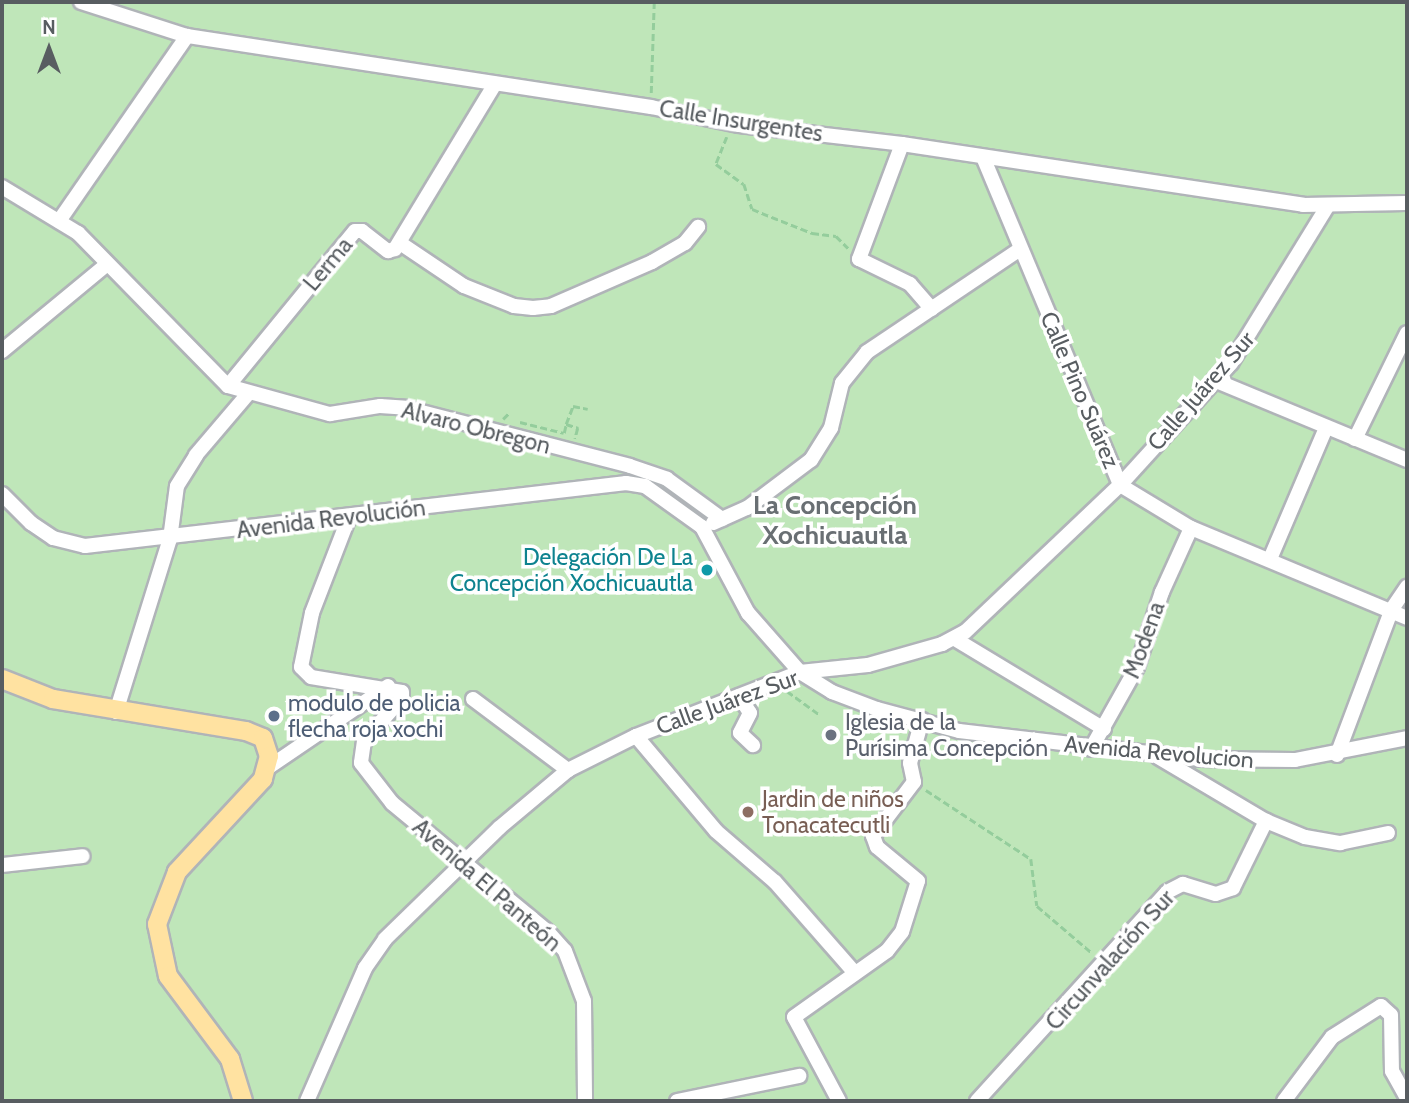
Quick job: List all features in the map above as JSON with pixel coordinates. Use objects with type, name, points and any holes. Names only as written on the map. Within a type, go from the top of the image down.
[{"type":"main road","points":[[2,679],[53,699],[116,712],[246,731],[262,738],[268,767],[255,789],[177,872],[157,924],[167,976],[230,1059],[243,1101]]},
{"type":"street","name":"Calle Insurgentes","points":[[81,2],[187,36],[651,107],[738,125],[902,144],[1328,206],[1407,203]]},
{"type":"street","points":[[59,221],[187,36]]},
{"type":"street","points":[[495,84],[400,243],[464,286],[514,306],[533,308],[551,306],[652,262],[685,243],[698,227]]},
{"type":"street","points":[[902,144],[859,259],[910,284],[932,309]]},
{"type":"street","name":"Calle Pino Suárez","points":[[983,157],[1120,485],[1191,528],[1392,609],[1407,618]]},
{"type":"street","name":"Alvaro Obregon","points":[[2,187],[78,233],[228,386],[247,395],[330,414],[380,406],[406,408],[667,479],[722,519]]},
{"type":"street","name":"Calle Juárez Sur","points":[[307,1101],[365,968],[385,939],[465,862],[568,770],[636,736],[800,672],[868,665],[955,639],[1120,485],[1245,347],[1303,240],[1328,206]]},
{"type":"street","name":"Lerma","points":[[228,386],[355,231],[362,231],[388,251],[400,243]]},
{"type":"street","points":[[702,527],[747,508],[811,460],[831,428],[842,383],[867,352],[1020,249]]},
{"type":"street","points":[[2,351],[107,264]]},
{"type":"street","points":[[1355,439],[1407,333]]},
{"type":"street","points":[[1214,380],[1407,460]]},
{"type":"street","points":[[116,712],[170,540],[177,486],[184,472],[247,395]]},
{"type":"street","points":[[1270,559],[1326,428]]},
{"type":"street","name":"Avenida Revolución","points":[[2,494],[31,523],[68,542],[85,546],[170,540],[626,483],[645,486],[672,503]]},
{"type":"street","name":"Avenida Revolucion","points":[[672,503],[702,527],[748,613],[800,672],[832,692],[959,731],[1156,757],[1252,761],[1337,755],[1407,738]]},
{"type":"street","points":[[349,517],[302,646],[301,667],[309,676],[388,687]]},
{"type":"street","name":"Modena","points":[[1091,749],[1137,667],[1162,592],[1191,528]]},
{"type":"street","points":[[1337,755],[1392,609],[1407,587]]},
{"type":"street","points":[[955,639],[1104,729]]},
{"type":"street","points":[[268,767],[388,687]]},
{"type":"street","name":"Avenida El Panteón","points":[[388,687],[402,692],[402,698],[364,741],[361,763],[392,803],[548,932],[576,971],[584,1001],[585,1101]]},
{"type":"street","points":[[739,696],[750,713],[740,733],[753,746]]},
{"type":"street","points":[[473,699],[568,770]]},
{"type":"street","points":[[839,1101],[794,1017],[897,941],[918,893],[914,874],[873,839],[914,782],[910,763],[922,720]]},
{"type":"street","points":[[636,736],[716,831],[775,881],[855,973]]},
{"type":"street","points":[[1156,757],[1266,821],[1305,837],[1340,843],[1388,833]]},
{"type":"street","name":"Circunvalación Sur","points":[[977,1101],[1172,888],[1188,885],[1216,894],[1233,888],[1266,821]]},
{"type":"street","points":[[2,865],[83,856]]},
{"type":"street","points":[[1284,1101],[1332,1037],[1381,1006],[1391,1015],[1392,1070],[1407,1098]]},
{"type":"street","points":[[677,1101],[799,1076]]},
{"type":"path","points":[[651,107],[653,2]]},
{"type":"path","points":[[738,125],[730,130],[716,164],[744,184],[748,205],[812,233],[836,236],[859,259]]},
{"type":"path","points":[[510,412],[502,419],[564,433],[573,406],[588,409]]},
{"type":"path","points":[[566,424],[578,428],[570,451]]},
{"type":"path","points":[[778,681],[819,713]]},
{"type":"path","points":[[914,782],[1031,859],[1037,906],[1105,964]]},
{"type":"green space","points":[[2,2],[1407,2],[1407,1101],[2,1101]]},
{"type":"place","name":"Delegación De La Concepción Xochicuautla","points":[[707,570]]},
{"type":"place","name":"modulo de policia flecha roja xochi","points":[[274,716]]},
{"type":"place","name":"Iglesia de la Purísima Concepción","points":[[831,735]]},
{"type":"place","name":"Jardin de niños Tonacatecutli","points":[[748,812]]},
{"type":"district","name":"La Concepción Xochicuautla","points":[[835,521]]}]
